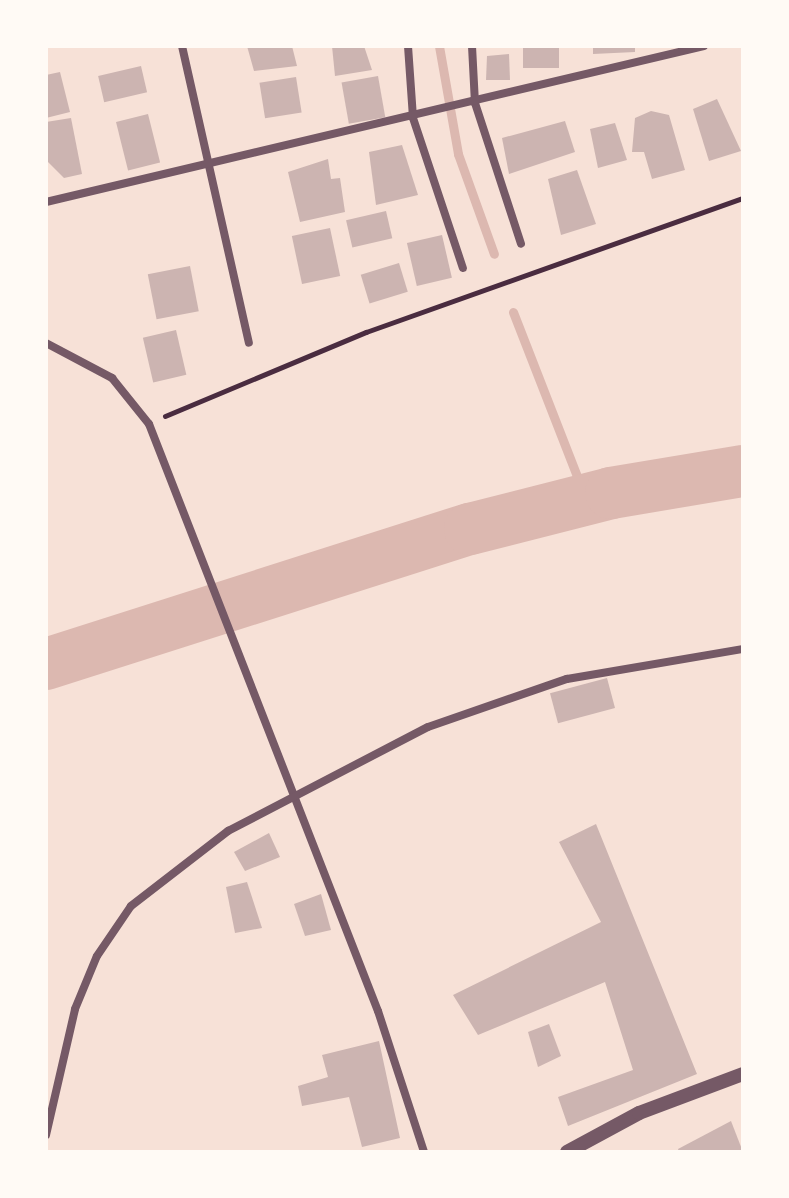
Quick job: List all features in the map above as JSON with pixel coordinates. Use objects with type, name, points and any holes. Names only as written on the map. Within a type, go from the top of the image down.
[{"type":"street","points":[[182,46],[249,343]]},
{"type":"street","points":[[408,46],[413,118],[463,268]]},
{"type":"street","points":[[472,46],[475,103],[521,244]]},
{"type":"street","points":[[668,46],[669,58]]},
{"type":"street","points":[[46,202],[669,58],[704,46]]},
{"type":"street","points":[[46,343],[112,378],[149,424],[209,570],[378,1011],[424,1152]]},
{"type":"street","points":[[46,1135],[75,1009],[97,956],[131,906],[228,831],[428,727],[567,679],[691,654],[743,649]]},
{"type":"street","points":[[567,1152],[639,1113],[743,1074]]},
{"type":"path","points":[[149,424],[366,332],[743,198]]},
{"type":"building","points":[[247,46],[292,46],[297,66],[254,71]]},
{"type":"building","points":[[332,46],[364,46],[372,70],[335,76]]},
{"type":"building","points":[[523,46],[559,46],[559,68],[523,68]]},
{"type":"building","points":[[593,46],[635,46],[635,52],[593,54]]},
{"type":"building","points":[[509,54],[510,80],[486,80],[487,56]]},
{"type":"building","points":[[141,66],[147,92],[104,102],[98,76]]},
{"type":"building","points":[[60,72],[70,112],[46,118],[46,75]]},
{"type":"building","points":[[378,76],[385,117],[349,124],[342,82]]},
{"type":"building","points":[[296,77],[302,113],[265,118],[259,83]]},
{"type":"building","points":[[717,99],[741,151],[709,161],[693,109]]},
{"type":"building","points":[[651,111],[669,115],[685,170],[652,179],[644,152],[632,152],[635,118]]},
{"type":"building","points":[[148,114],[160,163],[128,170],[116,122]]},
{"type":"building","points":[[71,118],[82,174],[64,178],[46,160],[46,122]]},
{"type":"building","points":[[565,121],[575,152],[509,174],[502,138]]},
{"type":"building","points":[[615,123],[627,160],[598,168],[590,129]]},
{"type":"building","points":[[402,145],[418,195],[376,205],[369,152]]},
{"type":"building","points":[[328,159],[331,179],[340,178],[345,212],[300,222],[288,172]]},
{"type":"building","points":[[577,170],[596,224],[561,235],[548,179]]},
{"type":"building","points":[[386,211],[392,238],[352,248],[346,220]]},
{"type":"building","points":[[330,228],[340,276],[302,284],[292,236]]},
{"type":"building","points":[[442,235],[452,278],[417,286],[407,243]]},
{"type":"building","points":[[399,263],[408,292],[370,303],[361,275]]},
{"type":"building","points":[[190,266],[199,311],[157,319],[148,274]]},
{"type":"building","points":[[176,330],[186,375],[153,382],[143,338]]},
{"type":"building","points":[[607,678],[615,708],[558,723],[550,693]]},
{"type":"building","points":[[596,824],[697,1074],[568,1126],[558,1097],[633,1070],[605,982],[478,1035],[453,995],[601,922],[559,842]]},
{"type":"building","points":[[269,833],[280,857],[245,871],[234,852]]},
{"type":"building","points":[[247,882],[262,928],[235,933],[226,887]]},
{"type":"building","points":[[321,894],[331,930],[305,936],[294,904]]},
{"type":"building","points":[[549,1024],[561,1056],[538,1067],[528,1032]]},
{"type":"building","points":[[379,1041],[400,1138],[362,1147],[349,1097],[302,1106],[298,1086],[328,1077],[322,1055]]},
{"type":"building","points":[[731,1121],[743,1152],[679,1152],[678,1149]]},
{"type":"waterway","points":[[439,46],[458,154],[494,254]]},
{"type":"waterway","points":[[513,312],[586,499]]},
{"type":"waterway","points":[[46,664],[470,529],[611,493],[743,471]]}]
